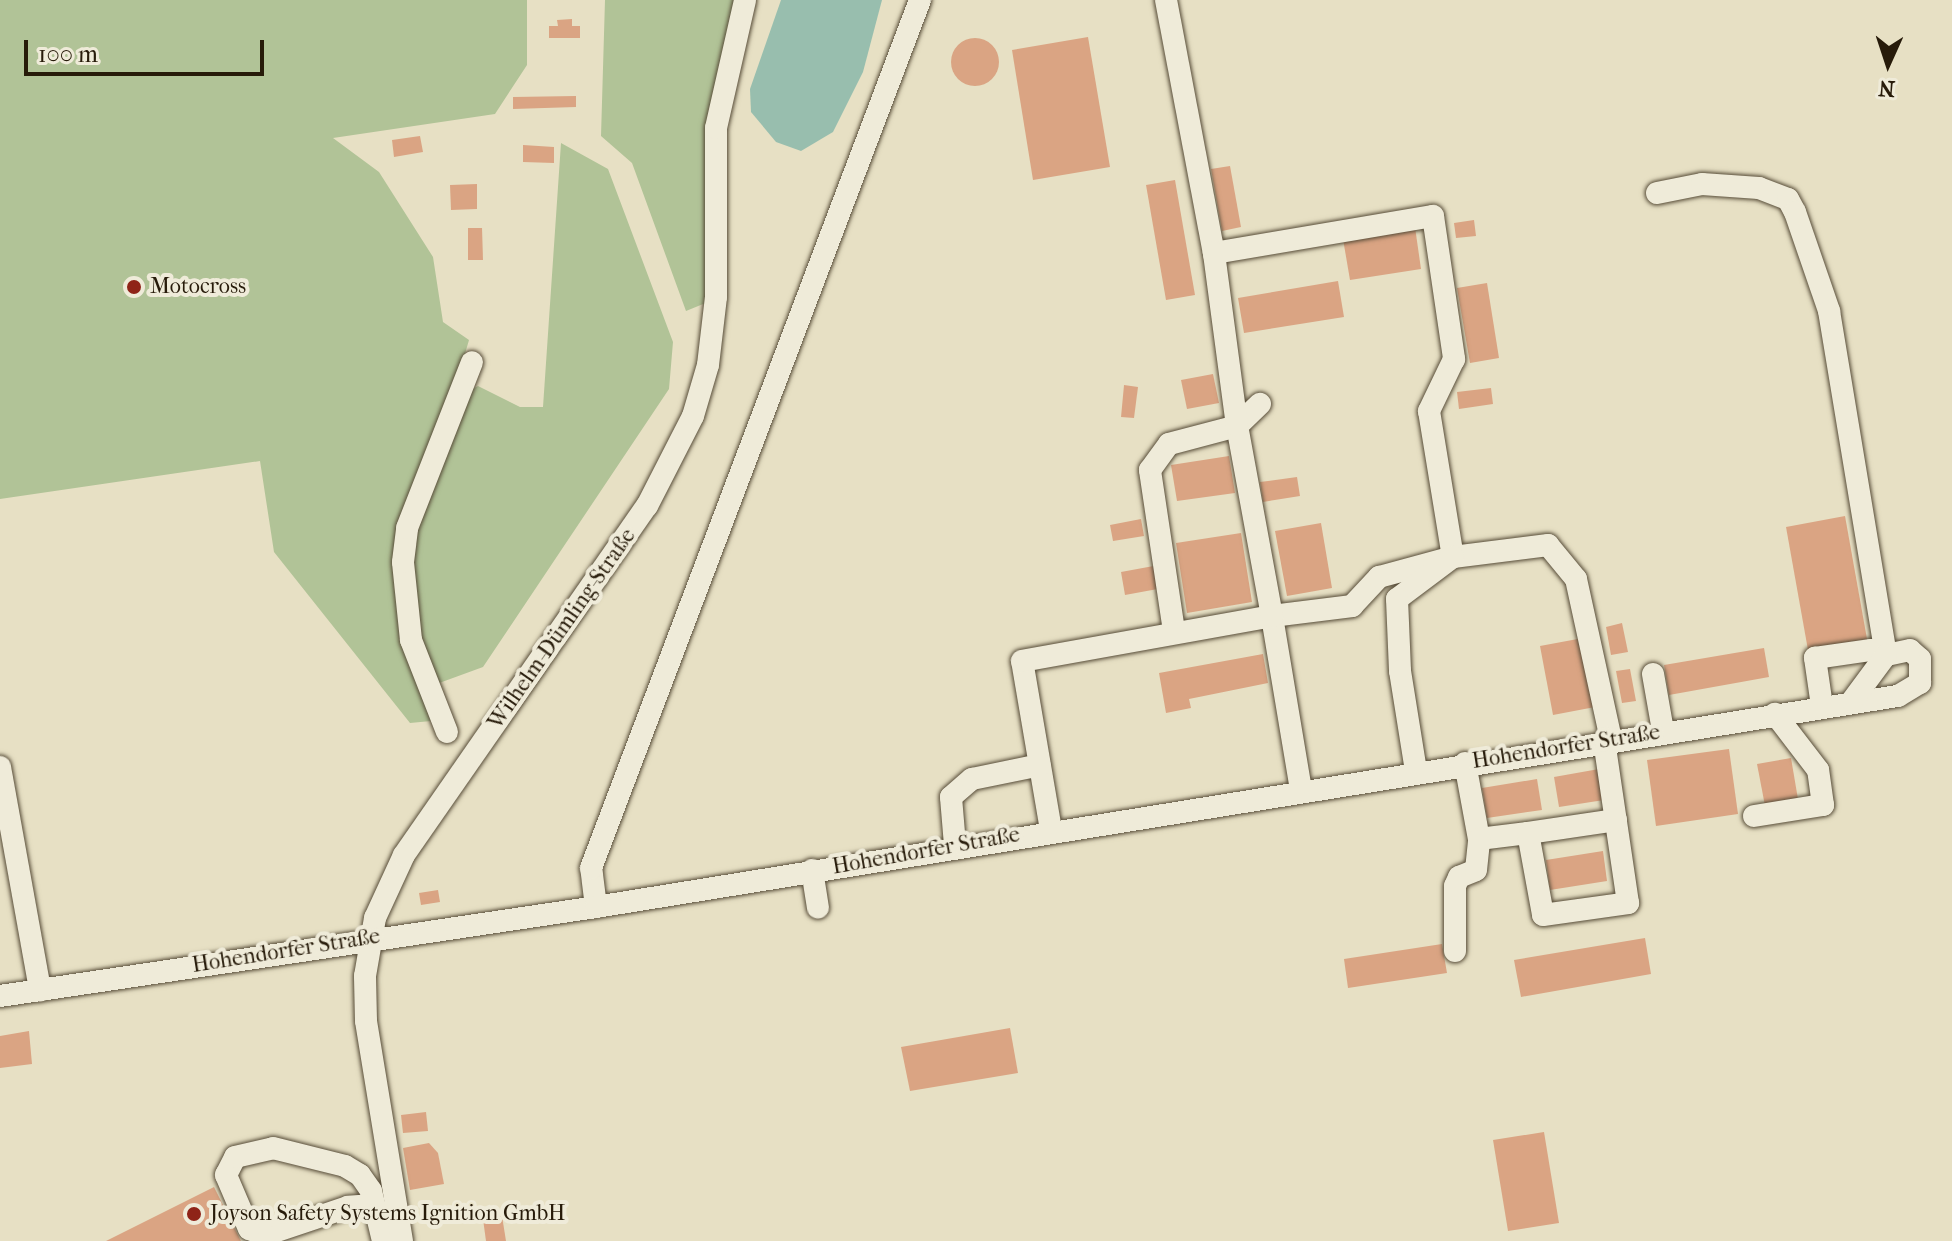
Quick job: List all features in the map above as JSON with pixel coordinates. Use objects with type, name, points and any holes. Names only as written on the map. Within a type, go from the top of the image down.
[{"type":"street","name":"Wilhelm-Dümling-Straße","points":[[402,1241],[366,1021],[370,939],[404,855],[647,506],[693,416],[708,365],[716,297],[716,128],[745,0]]},
{"type":"street","points":[[596,907],[591,868],[920,0]]},
{"type":"street","points":[[1166,0],[1214,253],[1237,426],[1301,790]]},
{"type":"street","points":[[1657,193],[1702,184],[1759,188],[1788,199],[1795,212],[1829,311],[1885,656],[1852,701]]},
{"type":"street","points":[[1214,253],[1433,216],[1454,359],[1429,411],[1453,557]]},
{"type":"street","points":[[447,732],[411,640],[403,562],[407,528],[472,362]]},
{"type":"street","points":[[1174,631],[1150,470],[1169,444],[1237,426],[1260,404]]},
{"type":"street","points":[[1051,830],[1022,661],[1174,631],[1352,606],[1379,577],[1453,557],[1548,545],[1576,579],[1607,740],[1628,903],[1543,915],[1528,833]]},
{"type":"street","points":[[1416,771],[1400,671],[1397,599],[1453,557]]},
{"type":"street","points":[[1822,706],[1815,658],[1871,650],[1885,656]]},
{"type":"street","name":"Hohendorfer Straße","points":[[0,996],[596,907],[955,845],[1898,696],[1920,683],[1920,659],[1910,650],[1885,656]]},
{"type":"street","points":[[1653,674],[1663,731]]},
{"type":"street","points":[[1754,816],[1823,805],[1818,770],[1775,714]]},
{"type":"street","points":[[1455,951],[1455,886],[1459,877],[1476,870],[1479,839],[1465,763]]},
{"type":"street","points":[[955,845],[951,797],[972,779],[1040,765]]},
{"type":"street","points":[[0,767],[40,990]]},
{"type":"street","points":[[1479,839],[1616,820]]},
{"type":"street","points":[[812,870],[818,908]]},
{"type":"street","points":[[374,1205],[348,1207],[265,1235],[249,1229],[226,1175],[235,1157],[251,1150],[311,1155],[360,1175],[374,1205],[383,1241]]},
{"type":"shaded area","points":[[0,0],[527,0],[527,65],[495,114],[333,138],[379,172],[433,257],[443,322],[469,340],[441,436],[400,519],[394,587],[431,721],[410,723],[274,552],[260,461],[0,499]]},
{"type":"shaded area","points":[[605,0],[737,0],[713,300],[686,311],[632,163],[601,136]]},
{"type":"shaded area","points":[[781,0],[882,0],[863,72],[833,132],[801,151],[776,142],[751,112],[750,89]]},
{"type":"shaded area","points":[[561,143],[608,169],[673,342],[669,389],[483,667],[431,686],[413,638],[409,531],[464,394],[478,386],[520,407],[543,407]]},
{"type":"building","points":[[572,19],[572,26],[580,26],[580,38],[549,38],[549,26],[558,26],[557,20]]},
{"type":"building","points":[[1088,37],[1110,167],[1033,180],[1012,50]]},
{"type":"building","points":[[975,38],[984,39],[992,45],[998,53],[998,71],[992,79],[984,85],[975,86],[966,85],[958,79],[952,71],[951,62],[952,53],[958,45],[966,39]]},
{"type":"building","points":[[576,96],[576,107],[513,109],[513,97]]},
{"type":"building","points":[[420,136],[423,152],[394,157],[392,140]]},
{"type":"building","points":[[523,145],[554,147],[554,163],[523,162]]},
{"type":"building","points":[[1230,166],[1241,227],[1222,231],[1211,169]]},
{"type":"building","points":[[1175,180],[1195,295],[1166,300],[1146,185]]},
{"type":"building","points":[[477,184],[477,209],[451,210],[450,185]]},
{"type":"building","points":[[1474,220],[1476,236],[1456,238],[1454,223]]},
{"type":"building","points":[[1415,227],[1421,269],[1350,280],[1343,239]]},
{"type":"building","points":[[468,228],[482,228],[483,260],[468,260]]},
{"type":"building","points":[[1338,281],[1344,317],[1244,333],[1238,298]]},
{"type":"building","points":[[1487,283],[1499,358],[1470,363],[1457,288]]},
{"type":"building","points":[[1213,374],[1219,403],[1187,409],[1181,380]]},
{"type":"building","points":[[1124,385],[1138,387],[1134,418],[1121,417]]},
{"type":"building","points":[[1491,388],[1493,404],[1459,409],[1457,392]]},
{"type":"building","points":[[1229,456],[1235,493],[1177,501],[1171,465]]},
{"type":"building","points":[[1297,477],[1300,496],[1263,502],[1260,482]]},
{"type":"building","points":[[1845,516],[1867,639],[1808,650],[1786,527]]},
{"type":"building","points":[[1141,519],[1144,536],[1113,541],[1110,525]]},
{"type":"building","points":[[1321,523],[1332,588],[1287,596],[1275,531]]},
{"type":"building","points":[[1241,533],[1252,602],[1187,613],[1176,543]]},
{"type":"building","points":[[1159,565],[1163,588],[1125,595],[1121,572]]},
{"type":"building","points":[[1622,623],[1628,652],[1611,655],[1606,627]]},
{"type":"building","points":[[1583,638],[1595,707],[1553,715],[1540,646]]},
{"type":"building","points":[[1764,648],[1769,677],[1669,695],[1664,665]]},
{"type":"building","points":[[1263,654],[1268,683],[1189,699],[1191,708],[1166,713],[1159,673]]},
{"type":"building","points":[[1630,669],[1636,701],[1622,703],[1616,671]]},
{"type":"building","points":[[1729,749],[1738,814],[1656,826],[1647,760]]},
{"type":"building","points":[[1791,758],[1799,805],[1766,811],[1757,764]]},
{"type":"building","points":[[1599,769],[1604,800],[1559,807],[1554,777]]},
{"type":"building","points":[[1537,779],[1542,810],[1487,818],[1482,788]]},
{"type":"building","points":[[1603,851],[1607,881],[1550,890],[1546,860]]},
{"type":"building","points":[[438,890],[440,902],[421,905],[419,893]]},
{"type":"building","points":[[1645,938],[1651,974],[1521,997],[1514,960]]},
{"type":"building","points":[[1442,944],[1447,973],[1348,988],[1344,959]]},
{"type":"building","points":[[1010,1028],[1018,1073],[910,1091],[901,1047]]},
{"type":"building","points":[[29,1031],[32,1064],[0,1068],[0,1036]]},
{"type":"building","points":[[426,1112],[428,1131],[403,1133],[401,1115]]},
{"type":"building","points":[[1544,1132],[1559,1223],[1508,1231],[1493,1140]]},
{"type":"building","points":[[429,1143],[438,1153],[444,1184],[410,1190],[403,1148]]},
{"type":"building","name":"Joyson Safety Systems Ignition GmbH","points":[[214,1187],[241,1241],[106,1241]]},
{"type":"building","points":[[502,1216],[506,1241],[486,1241],[483,1219]]},
{"type":"place","name":"Motocross","points":[[134,287]]},
{"type":"place","name":"Joyson Safety Systems Ignition GmbH","points":[[194,1214]]}]
